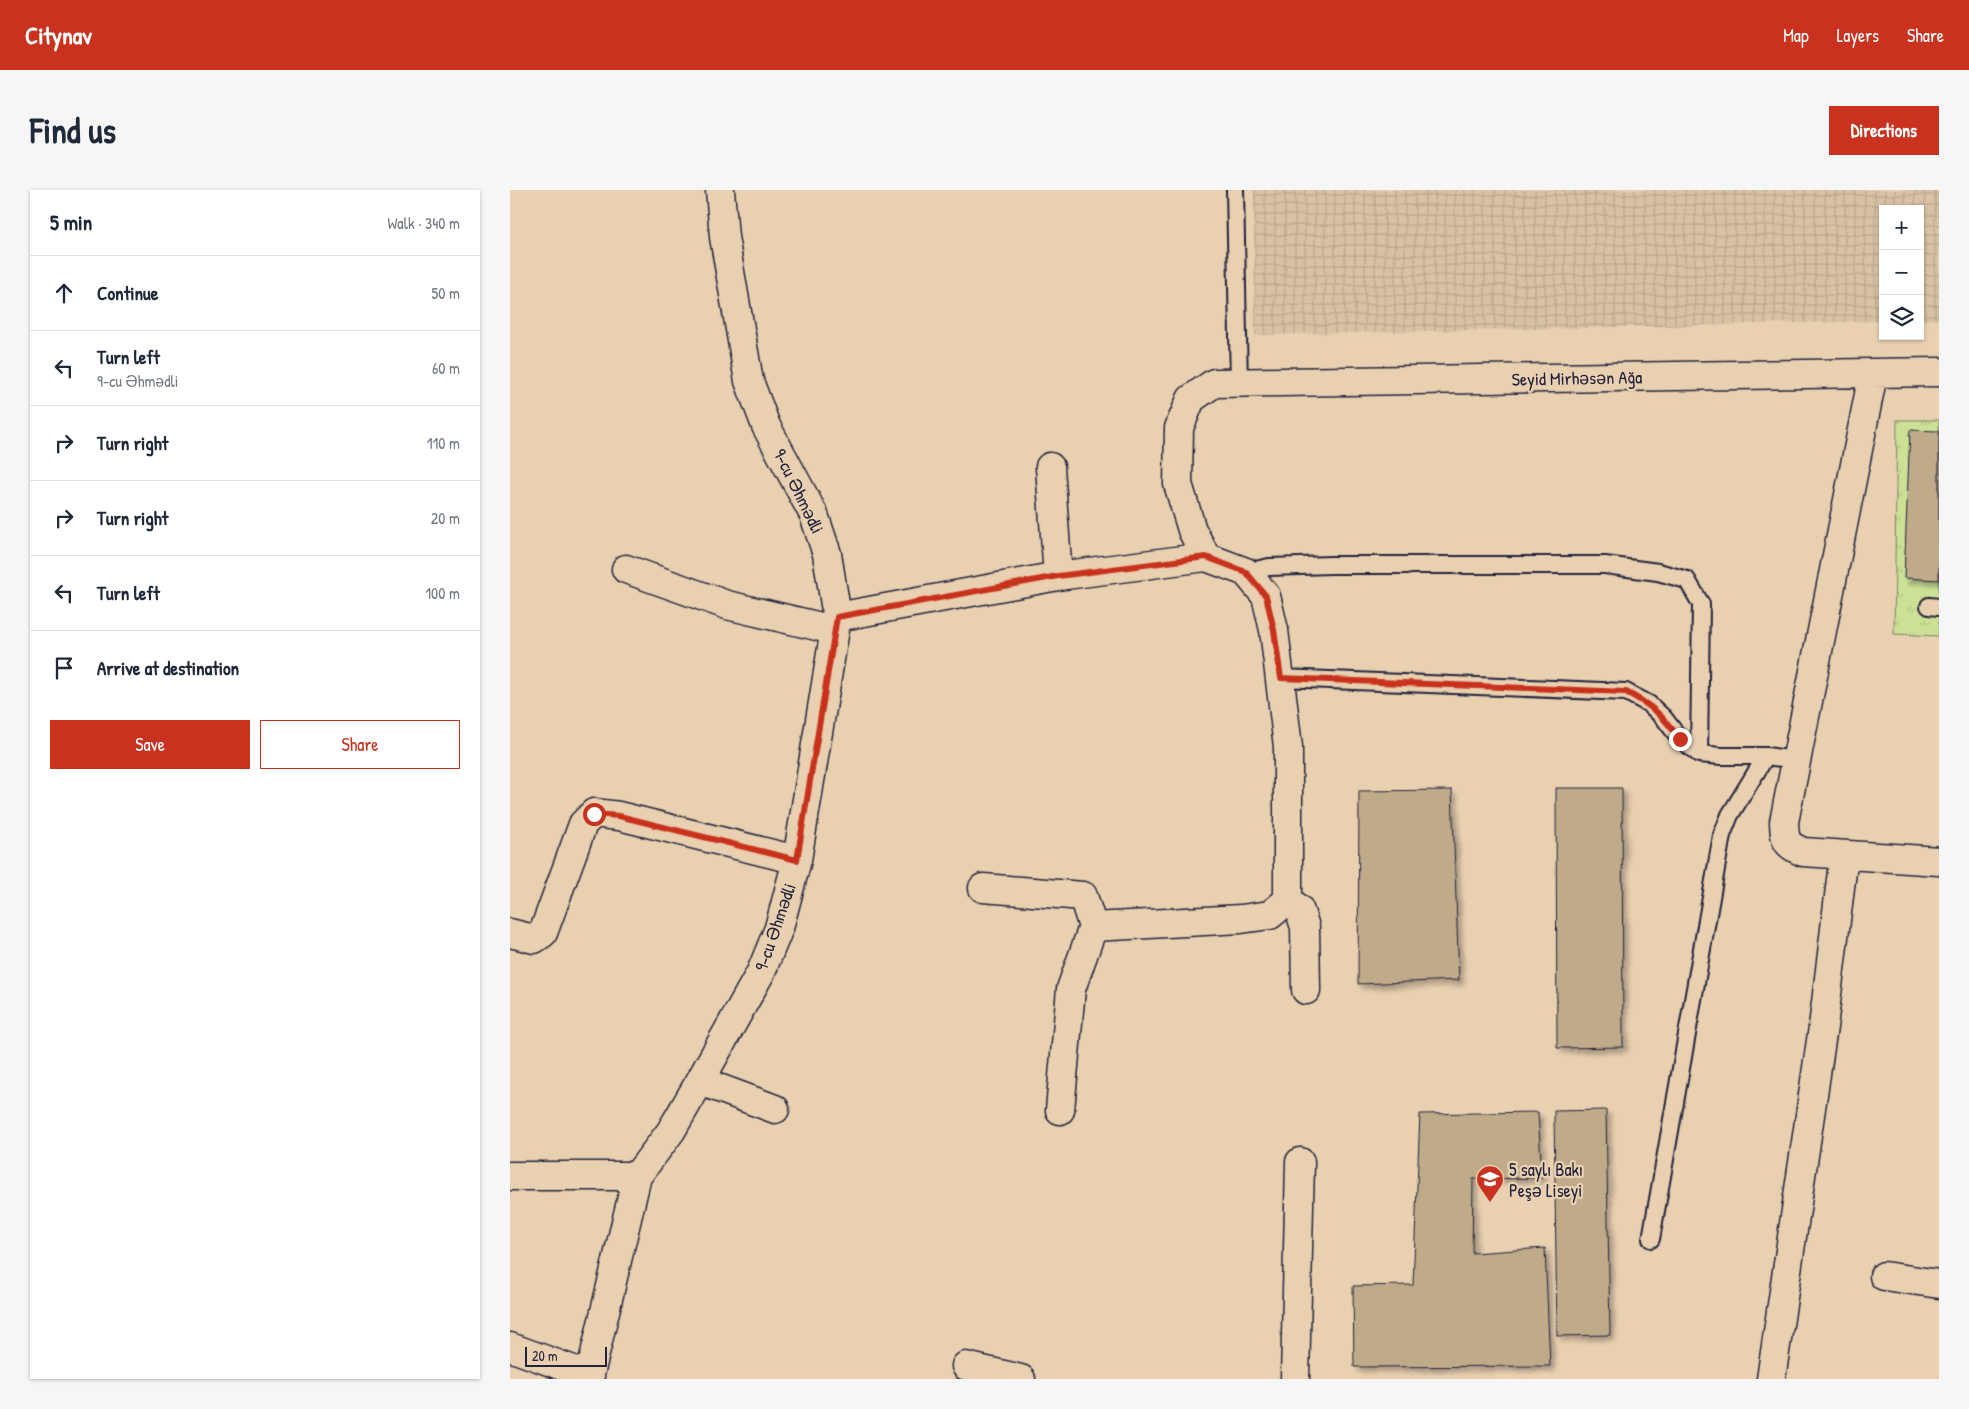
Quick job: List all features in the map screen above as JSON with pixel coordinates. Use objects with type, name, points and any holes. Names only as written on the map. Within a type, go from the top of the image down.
[{"type":"street","name":"9-cu Əhmədli","points":[[590,1378],[637,1176],[671,1131],[700,1081],[761,972],[779,928],[797,860],[836,623],[828,554],[814,515],[766,426],[749,380],[724,237],[720,190]]},
{"type":"street","name":"Seyid Mirhəsən Ağa","points":[[1227,383],[1939,372]]},
{"type":"street","points":[[1873,374],[1784,822],[1784,837],[1790,846],[1802,852],[1939,861]]},
{"type":"street","points":[[1206,557],[1192,530],[1178,484],[1179,428],[1191,398],[1227,383]]},
{"type":"street","points":[[1050,467],[1058,576]]},
{"type":"street","points":[[626,569],[727,605],[836,623],[1058,576],[1206,557],[1246,572],[1266,596],[1274,630],[1281,678],[1288,747],[1288,900]]},
{"type":"street","points":[[510,933],[534,940],[543,933],[583,824],[594,814],[619,816],[797,860]]},
{"type":"street","points":[[1771,1379],[1823,1027],[1844,856]]},
{"type":"street","points":[[984,888],[1083,896],[1093,928],[1071,989],[1060,1110]]},
{"type":"street","points":[[1093,928],[1250,918],[1270,915],[1288,900]]},
{"type":"street","points":[[1288,900],[1299,909],[1305,927],[1306,990]]},
{"type":"street","points":[[700,1081],[775,1109]]},
{"type":"street","points":[[1295,1379],[1300,1162]]},
{"type":"street","points":[[510,1176],[637,1176]]},
{"type":"street","points":[[1884,1276],[1939,1284]]},
{"type":"street","points":[[510,1348],[590,1378]]},
{"type":"street","points":[[966,1366],[1021,1379]]},
{"type":"lane","points":[[1227,383],[1235,190]]},
{"type":"lane","points":[[1246,572],[1269,567],[1331,565],[1604,565],[1658,572],[1687,580],[1700,604],[1699,754]]},
{"type":"lane","points":[[1281,678],[1626,692],[1649,704],[1664,718],[1680,739],[1699,754],[1766,756],[1796,760]]},
{"type":"lane","points":[[1651,1239],[1722,835],[1730,815],[1766,756]]},
{"type":"shaded area","points":[[1254,190],[1939,190],[1939,319],[1924,320],[1924,205],[1879,205],[1879,321],[1255,335]]},
{"type":"green space","points":[[1897,420],[1939,420],[1939,636],[1894,634]]},
{"type":"building","points":[[1910,430],[1939,431],[1939,580],[1904,578]]},
{"type":"building","points":[[1556,788],[1622,788],[1623,1047],[1557,1048]]},
{"type":"building","points":[[1452,790],[1459,980],[1358,984],[1359,791]]},
{"type":"building","points":[[1606,1110],[1610,1335],[1557,1336],[1554,1111]]},
{"type":"building","points":[[1538,1112],[1542,1178],[1473,1179],[1472,1253],[1545,1248],[1550,1366],[1354,1367],[1353,1286],[1413,1285],[1420,1114]]},
{"type":"place","name":"5 saylı Bakı Peşə Liseyi","points":[[1490,1203]]},
{"type":"route","points":[[594,814],[619,816],[797,860],[837,617],[1058,576],[1206,557],[1246,572],[1266,596],[1274,630],[1281,678],[1626,692],[1649,704],[1664,718],[1680,739]]}]
